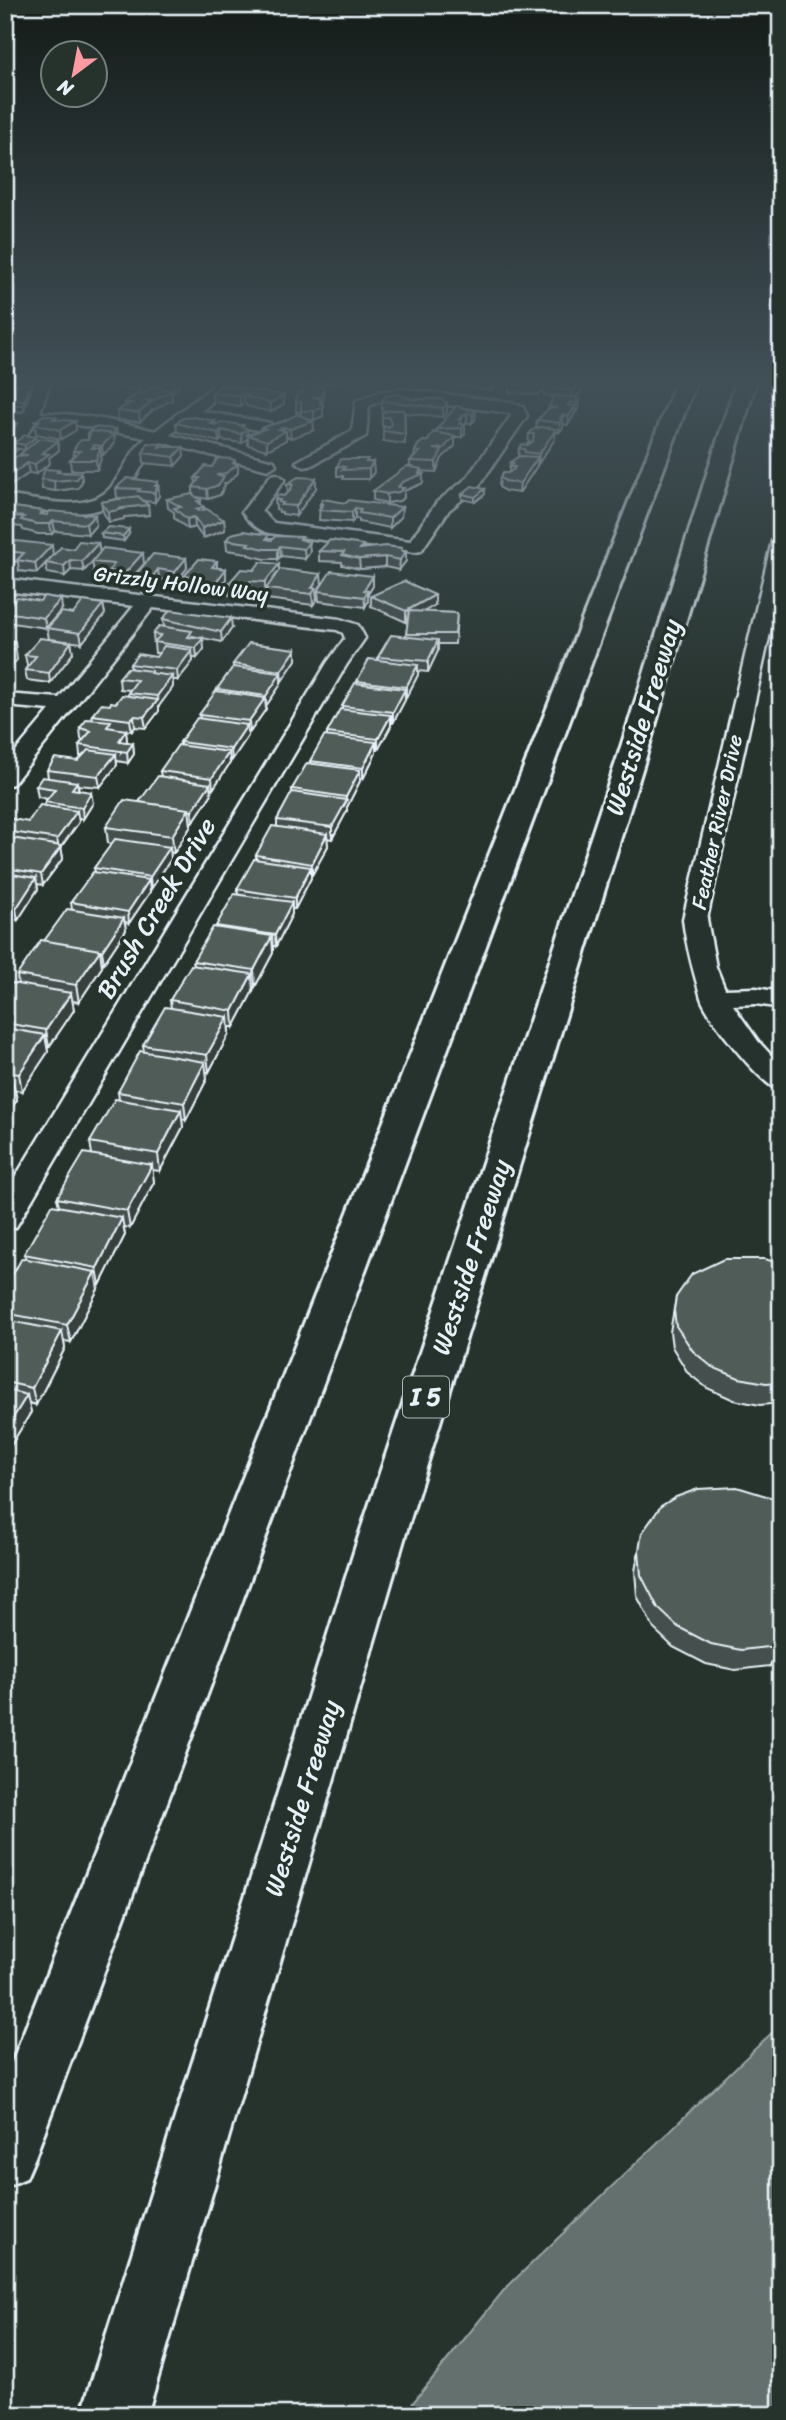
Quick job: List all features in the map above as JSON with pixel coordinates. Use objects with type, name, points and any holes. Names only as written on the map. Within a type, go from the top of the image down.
[{"type":"highway","points":[[5,2157],[643,495]]},
{"type":"highway","name":"Westside Freeway","points":[[114,2415],[382,1536],[634,750],[712,495]]},
{"type":"street","points":[[5,500],[73,508],[96,504],[111,495]]},
{"type":"street","points":[[268,495],[251,512],[269,528],[415,547],[443,506],[457,495]]},
{"type":"street","name":"Feather River Drive","points":[[781,541],[776,583],[695,919],[696,944],[714,998],[733,1029],[781,1082]]},
{"type":"street","name":"Grizzly Hollow Way","points":[[5,585],[340,625],[351,629]]},
{"type":"street","points":[[5,779],[147,603]]},
{"type":"street","name":"Brush Creek Drive","points":[[5,1219],[337,663],[355,638],[351,629]]},
{"type":"street","points":[[5,700],[65,705]]},
{"type":"street","points":[[714,998],[757,996],[781,1000]]},
{"type":"shaded area","points":[[781,2024],[781,2415],[403,2415],[504,2290]]},
{"type":"building","points":[[193,495],[201,500],[197,501],[204,507],[196,509],[207,509],[224,520],[202,528],[194,517],[187,519],[174,508],[181,507],[167,499]]},
{"type":"building","points":[[278,495],[304,495],[296,506],[281,505],[283,503],[279,502],[280,500],[275,500]]},
{"type":"building","points":[[138,496],[148,505],[108,512],[101,502]]},
{"type":"building","points":[[323,499],[402,507],[390,518],[359,513],[361,509],[355,508],[352,512],[319,510]]},
{"type":"building","points":[[5,506],[43,511],[40,514],[47,515],[50,511],[95,515],[86,524],[53,521],[50,524],[37,524],[21,520],[24,517],[5,515]]},
{"type":"building","points":[[108,527],[129,529],[123,536],[101,533]]},
{"type":"building","points":[[244,531],[269,535],[266,539],[272,540],[275,536],[302,537],[300,539],[309,542],[304,549],[280,546],[278,549],[265,549],[247,545],[249,543],[226,540],[231,534]]},
{"type":"building","points":[[330,540],[363,545],[360,549],[386,546],[406,551],[400,560],[385,557],[359,559],[342,555],[344,552],[319,551]]},
{"type":"building","points":[[16,541],[52,545],[35,563],[17,560],[24,553],[6,551]]},
{"type":"building","points":[[79,541],[98,543],[82,561],[70,560],[64,566],[46,563],[61,547],[73,549]]},
{"type":"building","points":[[103,548],[143,553],[125,573],[109,571],[114,564],[92,562]]},
{"type":"building","points":[[153,554],[186,558],[175,572],[158,569],[153,576],[136,574]]},
{"type":"building","points":[[199,559],[217,561],[212,567],[226,569],[215,583],[192,580],[194,577],[184,576]]},
{"type":"building","points":[[260,562],[279,564],[265,582],[250,581],[246,587],[228,584],[241,569],[254,570]]},
{"type":"building","points":[[280,569],[321,574],[312,588],[316,588],[312,594],[266,589]]},
{"type":"building","points":[[331,571],[373,576],[364,590],[368,591],[364,597],[318,591]]},
{"type":"building","points":[[404,581],[435,595],[406,611],[371,596]]},
{"type":"building","points":[[44,596],[61,599],[44,618],[5,612],[17,597],[40,601]]},
{"type":"building","points":[[83,601],[103,604],[80,633],[47,628],[62,612],[73,614]]},
{"type":"building","points":[[170,610],[231,618],[221,632],[163,619]]},
{"type":"building","points":[[409,611],[457,613],[455,634],[406,634]]},
{"type":"building","points":[[159,626],[192,631],[188,637],[203,638],[196,648],[154,642],[161,635],[153,634]]},
{"type":"building","points":[[391,635],[438,640],[428,661],[378,657]]},
{"type":"building","points":[[40,638],[71,642],[49,673],[25,670],[36,656],[25,655]]},
{"type":"building","points":[[5,640],[15,642],[10,648],[15,649],[5,660]]},
{"type":"building","points":[[249,643],[296,649],[281,671],[233,664]]},
{"type":"building","points":[[164,646],[192,650],[177,670],[130,664],[138,654],[156,657]]},
{"type":"building","points":[[369,659],[418,665],[406,687],[357,681]]},
{"type":"building","points":[[233,667],[281,673],[266,696],[217,689]]},
{"type":"building","points":[[127,668],[172,676],[157,696],[128,693],[137,680],[119,678]]},
{"type":"building","points":[[355,683],[405,689],[393,712],[342,706]]},
{"type":"building","points":[[216,691],[265,698],[249,721],[199,715]]},
{"type":"building","points":[[122,695],[158,700],[144,717],[134,716],[130,720],[92,715],[101,704],[116,703]]},
{"type":"building","points":[[340,709],[391,715],[378,739],[327,733]]},
{"type":"building","points":[[197,718],[247,725],[231,749],[180,742]]},
{"type":"building","points":[[87,719],[111,721],[107,727],[126,730],[119,741],[133,743],[127,752],[79,745],[91,731],[80,728]]},
{"type":"building","points":[[324,736],[376,742],[363,768],[310,761]]},
{"type":"building","points":[[178,745],[229,752],[212,778],[160,771]]},
{"type":"building","points":[[88,750],[116,754],[98,776],[47,770],[55,758],[78,761]]},
{"type":"building","points":[[307,763],[360,770],[346,797],[292,789]]},
{"type":"building","points":[[158,776],[210,784],[192,811],[139,802]]},
{"type":"building","points":[[42,777],[77,782],[72,789],[91,792],[82,808],[45,802],[55,789],[36,786]]},
{"type":"building","points":[[292,792],[347,800],[332,827],[277,820]]},
{"type":"building","points":[[124,800],[189,809],[172,836],[106,827]]},
{"type":"building","points":[[40,805],[77,811],[57,839],[5,831],[8,818],[28,822]]},
{"type":"building","points":[[272,826],[327,834],[312,864],[256,855]]},
{"type":"building","points":[[5,837],[61,846],[41,874],[5,868]]},
{"type":"building","points":[[115,839],[170,847],[150,877],[94,868]]},
{"type":"building","points":[[254,859],[311,867],[295,898],[237,889]]},
{"type":"building","points":[[93,872],[149,880],[128,912],[71,902]]},
{"type":"building","points":[[5,873],[36,878],[16,909],[5,907]]},
{"type":"building","points":[[234,894],[292,902],[275,935],[216,926]]},
{"type":"building","points":[[67,909],[124,918],[102,951],[44,941]]},
{"type":"building","points":[[213,927],[272,936],[254,970],[193,961]]},
{"type":"building","points":[[41,940],[100,950],[76,985],[17,975]]},
{"type":"building","points":[[191,965],[252,974],[233,1011],[170,1000]]},
{"type":"building","points":[[11,983],[71,993],[46,1030],[5,1023],[5,991]]},
{"type":"building","points":[[165,1007],[228,1017],[207,1055],[143,1045]]},
{"type":"building","points":[[5,1028],[45,1035],[19,1074],[5,1072]]},
{"type":"building","points":[[140,1051],[205,1062],[184,1103],[118,1092]]},
{"type":"building","points":[[5,1082],[13,1083],[5,1095]]},
{"type":"building","points":[[115,1099],[181,1110],[158,1154],[90,1142]]},
{"type":"building","points":[[84,1153],[152,1165],[127,1211],[57,1198]]},
{"type":"building","points":[[52,1205],[122,1218],[97,1268],[24,1254]]},
{"type":"building","points":[[22,1258],[95,1272],[67,1325],[5,1313],[5,1288]]},
{"type":"building","points":[[724,1259],[765,1259],[781,1264],[781,1382],[766,1383],[739,1378],[712,1367],[693,1351],[676,1326],[676,1297],[692,1274]]},
{"type":"building","points":[[5,1320],[62,1331],[32,1388],[5,1382]]},
{"type":"building","points":[[5,1389],[27,1395],[5,1431]]},
{"type":"building","points":[[737,1487],[773,1498],[781,1504],[781,1644],[777,1646],[741,1650],[711,1644],[678,1627],[658,1608],[641,1575],[639,1550],[642,1533],[661,1506],[698,1489]]}]
